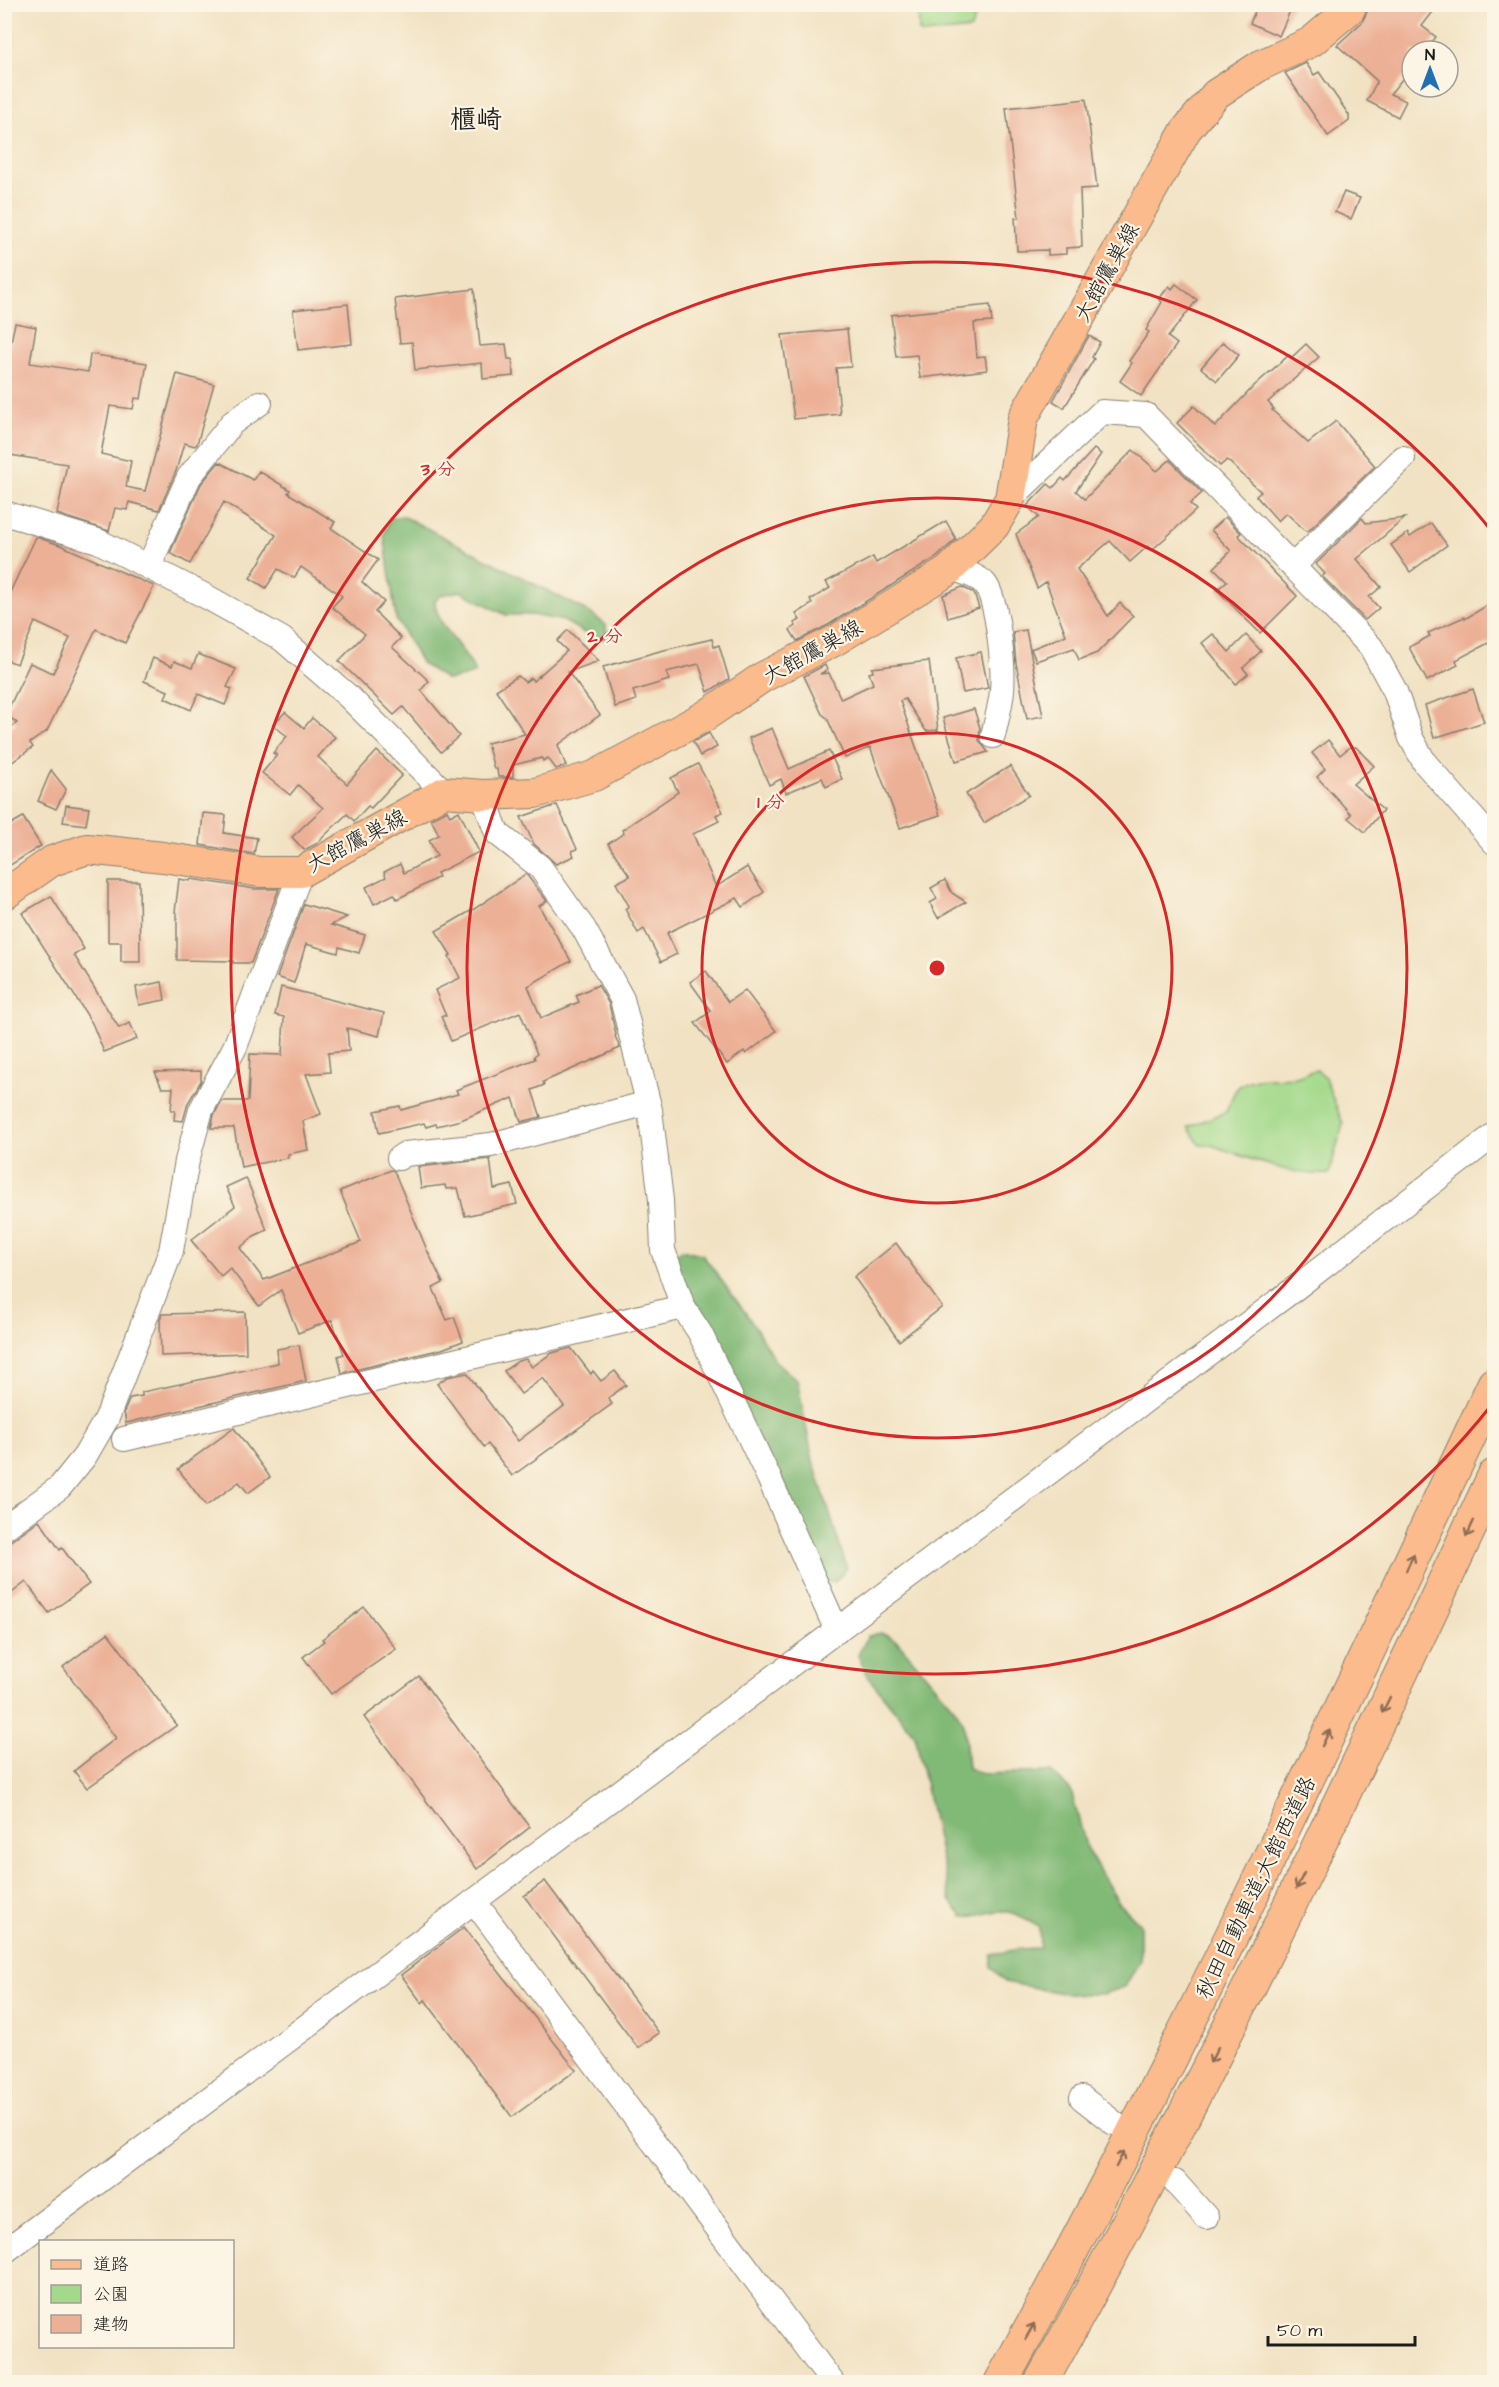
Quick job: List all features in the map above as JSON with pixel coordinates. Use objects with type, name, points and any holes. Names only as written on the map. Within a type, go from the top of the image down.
[{"type":"highway","name":"秋田自動車道;大館西道路","points":[[1002,2382],[1057,2282],[1200,2004],[1494,1384]]},
{"type":"highway","name":"秋田自動車道;大館西道路","points":[[1041,2382],[1090,2295],[1233,2019],[1414,1647],[1494,1476]]},
{"type":"main road","name":"大館鷹巣線","points":[[4,895],[52,861],[87,849],[163,857],[260,872],[301,872],[444,792],[483,795],[535,794],[594,776],[705,716],[763,677],[836,640],[951,568],[994,526],[1010,499],[1023,418],[1185,130],[1216,94],[1261,65],[1311,42],[1350,9],[1352,4]]},
{"type":"street","points":[[149,566],[189,477],[232,423],[260,403]]},
{"type":"street","points":[[1010,499],[1102,412],[1146,415],[1371,647],[1395,691],[1411,738],[1425,763],[1494,842]]},
{"type":"street","points":[[1293,566],[1403,458]]},
{"type":"street","points":[[4,513],[98,542],[149,566],[282,639],[349,697],[444,792]]},
{"type":"street","points":[[951,568],[975,577],[986,585],[994,607],[1001,645],[1002,690],[993,736]]},
{"type":"street","points":[[483,795],[497,833],[540,867],[590,939],[622,999],[648,1103],[661,1200],[663,1250],[682,1307],[700,1333],[769,1478],[837,1631]]},
{"type":"street","points":[[4,1528],[60,1487],[85,1456],[106,1418],[171,1251],[187,1161],[201,1110],[235,1047],[301,872]]},
{"type":"street","points":[[399,1158],[405,1154],[491,1145],[648,1103]]},
{"type":"street","points":[[4,2252],[1293,1290],[1494,1135]]},
{"type":"street","points":[[124,1439],[682,1307]]},
{"type":"street","points":[[474,1902],[832,2382]]},
{"type":"street","points":[[1082,2098],[1114,2123]]},
{"type":"street","points":[[1175,2182],[1206,2217]]},
{"type":"green space","points":[[918,5],[979,5],[971,29],[923,34],[919,32]]},
{"type":"green space","points":[[403,516],[587,611],[606,625],[607,639],[595,639],[564,621],[532,615],[506,615],[460,591],[441,595],[435,601],[436,610],[445,628],[475,672],[447,680],[422,664],[396,619],[384,535],[390,518]]},
{"type":"green space","points":[[1317,1070],[1325,1078],[1343,1124],[1329,1174],[1284,1169],[1211,1145],[1200,1145],[1188,1127],[1226,1112],[1236,1090],[1247,1082],[1263,1078],[1301,1076]]},
{"type":"green space","points":[[682,1250],[702,1254],[753,1323],[775,1361],[797,1380],[813,1461],[847,1568],[835,1582],[825,1582],[698,1317],[673,1256]]},
{"type":"green space","points":[[881,1633],[897,1641],[956,1710],[964,1724],[968,1768],[982,1774],[1051,1772],[1071,1791],[1087,1850],[1118,1902],[1140,1924],[1140,1960],[1125,1987],[1103,1994],[1067,1994],[1005,1982],[991,1967],[991,1955],[1018,1949],[1040,1948],[1039,1926],[1017,1914],[1005,1911],[963,1917],[950,1900],[915,1735],[868,1677],[858,1655],[868,1636]]},
{"type":"building","points":[[1258,4],[1293,4],[1279,36],[1250,23]]},
{"type":"building","points":[[1371,4],[1439,4],[1422,26],[1436,37],[1434,39],[1400,39],[1400,82],[1390,94],[1406,101],[1398,117],[1367,101],[1377,81],[1337,45],[1362,22]]},
{"type":"building","points":[[1306,63],[1314,75],[1319,72],[1349,115],[1349,121],[1328,136],[1285,73]]},
{"type":"building","points":[[1086,99],[1097,188],[1080,189],[1082,247],[1066,248],[1066,254],[1048,255],[1048,250],[1017,251],[1015,218],[1019,218],[1006,108]]},
{"type":"building","points":[[1344,192],[1360,198],[1351,219],[1335,212]]},
{"type":"building","points":[[1176,284],[1197,300],[1168,337],[1177,344],[1141,396],[1120,381],[1132,363],[1129,361],[1149,332],[1146,330],[1162,302],[1159,299],[1169,286],[1172,289]]},
{"type":"building","points":[[474,289],[480,346],[506,344],[508,359],[512,359],[514,376],[483,379],[482,363],[415,370],[412,342],[400,343],[395,299]]},
{"type":"building","points":[[348,304],[352,344],[298,350],[293,310]]},
{"type":"building","points":[[990,305],[992,322],[974,323],[977,357],[985,356],[987,370],[920,378],[917,355],[896,357],[891,315]]},
{"type":"building","points":[[15,323],[36,327],[30,363],[88,372],[90,354],[147,363],[141,399],[135,398],[133,409],[110,406],[101,454],[131,461],[126,487],[145,491],[177,374],[214,384],[197,444],[195,446],[184,443],[176,471],[159,510],[129,502],[127,510],[115,508],[109,531],[57,514],[67,464],[4,454],[4,373]]},
{"type":"building","points":[[847,329],[851,367],[836,368],[840,414],[794,419],[782,335]]},
{"type":"building","points":[[1089,336],[1100,342],[1092,357],[1094,359],[1064,408],[1053,401]]},
{"type":"building","points":[[1223,342],[1239,355],[1217,381],[1201,368]]},
{"type":"building","points":[[1306,344],[1319,357],[1268,402],[1274,409],[1272,410],[1308,443],[1336,421],[1375,466],[1307,532],[1286,513],[1278,521],[1256,496],[1261,492],[1227,460],[1220,466],[1177,423],[1194,406],[1215,427],[1255,385],[1289,355],[1292,357]]},
{"type":"building","points":[[1094,449],[1101,454],[1076,491],[1085,499],[1133,450],[1157,471],[1170,460],[1202,493],[1190,504],[1196,510],[1152,550],[1148,546],[1130,562],[1110,541],[1077,569],[1108,616],[1120,603],[1133,616],[1097,653],[1079,660],[1074,648],[1036,661],[1031,649],[1066,635],[1046,582],[1037,588],[1016,534],[1039,517],[1027,506],[1048,484],[1053,488],[1062,478],[1065,481]]},
{"type":"building","points":[[219,462],[253,480],[259,471],[290,490],[288,493],[335,522],[331,528],[378,560],[362,582],[384,602],[375,612],[401,638],[392,647],[429,681],[421,690],[459,736],[441,752],[403,707],[394,715],[339,661],[365,634],[332,607],[342,596],[301,567],[294,578],[278,569],[266,588],[250,578],[276,535],[224,502],[190,564],[170,553],[201,484]]},
{"type":"building","points":[[1225,517],[1241,533],[1238,535],[1297,596],[1260,633],[1217,590],[1227,581],[1214,568],[1231,551],[1211,530]]},
{"type":"building","points":[[1362,518],[1366,523],[1405,518],[1357,559],[1381,587],[1369,597],[1379,608],[1365,620],[1322,576],[1325,574],[1316,564]]},
{"type":"building","points":[[946,521],[956,539],[937,557],[828,625],[797,641],[790,630],[796,626],[794,623],[800,620],[796,614],[812,604],[810,600],[830,588],[826,582],[873,557],[876,563]]},
{"type":"building","points":[[1431,523],[1447,545],[1410,572],[1391,545],[1408,533],[1410,537]]},
{"type":"building","points":[[36,537],[60,545],[154,586],[125,643],[96,629],[47,731],[30,743],[33,747],[4,768],[4,732],[17,723],[6,714],[30,663],[53,673],[70,638],[35,622],[17,664],[4,659],[4,605]]},
{"type":"building","points":[[962,587],[974,593],[979,608],[948,618],[943,595]]},
{"type":"building","points":[[1494,601],[1494,640],[1456,660],[1458,665],[1427,681],[1409,647],[1430,636],[1428,633],[1464,617],[1465,619]]},
{"type":"building","points":[[568,630],[599,661],[568,672],[600,715],[558,745],[566,766],[556,769],[548,758],[543,761],[542,758],[513,765],[513,777],[498,777],[487,743],[525,734],[496,690],[518,676],[525,682],[531,678],[533,681],[567,651],[557,641]]},
{"type":"building","points":[[1026,630],[1043,716],[1027,719],[1016,663],[1013,632]]},
{"type":"building","points":[[1213,634],[1229,652],[1246,635],[1261,651],[1243,668],[1248,674],[1236,684],[1202,643]]},
{"type":"building","points":[[712,639],[714,647],[719,645],[729,679],[708,692],[699,664],[666,672],[669,680],[633,691],[636,700],[615,707],[603,667]]},
{"type":"building","points":[[981,652],[988,688],[963,693],[956,658]]},
{"type":"building","points":[[198,654],[236,669],[227,687],[232,689],[225,705],[198,694],[191,710],[165,698],[168,691],[144,681],[153,658],[172,666],[174,661],[192,668]]},
{"type":"building","points":[[929,661],[938,730],[926,731],[905,699],[900,701],[940,815],[900,828],[870,747],[845,758],[804,676],[825,665],[827,670],[820,674],[829,673],[841,699],[873,684],[869,673],[873,672],[872,668]]},
{"type":"building","points":[[1473,689],[1484,722],[1434,738],[1425,705]]},
{"type":"building","points":[[974,709],[980,728],[979,740],[988,752],[956,761],[943,718]]},
{"type":"building","points":[[285,712],[304,728],[312,718],[335,737],[318,757],[347,784],[377,751],[402,775],[371,808],[368,806],[354,821],[347,814],[316,844],[304,850],[292,837],[323,808],[298,785],[290,795],[262,773],[277,755],[273,753],[287,736],[273,725]]},
{"type":"building","points":[[772,728],[789,769],[829,751],[842,779],[826,787],[822,778],[786,793],[781,779],[769,785],[749,738]]},
{"type":"building","points":[[709,733],[717,747],[700,756],[693,742]]},
{"type":"building","points":[[1328,740],[1340,755],[1350,747],[1356,747],[1374,766],[1353,784],[1383,810],[1365,832],[1348,818],[1351,814],[1317,777],[1325,769],[1312,753]]},
{"type":"building","points":[[698,764],[723,812],[716,815],[719,821],[693,834],[716,887],[747,867],[764,892],[743,907],[737,898],[667,933],[677,954],[661,962],[644,929],[638,933],[625,909],[629,906],[616,883],[630,876],[608,844],[624,833],[622,830],[678,792],[671,778]]},
{"type":"building","points":[[1010,766],[1029,795],[984,823],[966,794]]},
{"type":"building","points":[[51,770],[66,789],[56,809],[38,801]]},
{"type":"building","points":[[66,805],[89,808],[86,825],[63,822]]},
{"type":"building","points":[[557,805],[577,849],[572,851],[574,856],[556,864],[534,844],[521,817]]},
{"type":"building","points":[[447,810],[450,816],[459,811],[479,852],[437,873],[439,877],[397,899],[394,894],[374,904],[366,887],[386,877],[384,872],[400,864],[404,873],[437,856],[429,840],[439,835],[431,819]]},
{"type":"building","points":[[203,813],[226,815],[224,833],[257,838],[254,854],[200,845]]},
{"type":"building","points":[[23,817],[41,846],[4,869],[4,828]]},
{"type":"building","points":[[526,874],[547,901],[539,906],[571,961],[528,986],[541,1018],[579,1002],[576,995],[598,985],[609,1004],[615,1036],[620,1048],[543,1082],[544,1085],[532,1090],[541,1117],[521,1122],[513,1098],[461,1120],[426,1127],[424,1123],[379,1133],[375,1111],[400,1106],[401,1110],[458,1094],[456,1090],[535,1059],[534,1056],[537,1054],[520,1012],[451,1041],[441,1016],[446,1016],[435,990],[460,978],[449,956],[451,955],[436,931]]},
{"type":"building","points":[[179,879],[255,889],[279,889],[251,963],[177,960],[177,913],[175,912]]},
{"type":"building","points":[[945,880],[952,893],[966,902],[938,918],[930,903],[937,899],[931,888]]},
{"type":"building","points":[[108,881],[139,881],[140,962],[121,962],[121,942],[108,942]]},
{"type":"building","points":[[51,896],[84,949],[74,955],[119,1028],[130,1023],[137,1039],[104,1052],[92,1023],[22,913]]},
{"type":"building","points":[[304,904],[347,917],[331,925],[365,935],[359,953],[339,947],[338,953],[306,944],[294,983],[277,977]]},
{"type":"building","points":[[706,971],[728,1002],[745,990],[776,1031],[746,1054],[744,1051],[727,1064],[695,1023],[711,1011],[690,982]]},
{"type":"building","points":[[162,982],[165,1000],[139,1005],[136,987]]},
{"type":"building","points":[[281,987],[384,1013],[379,1036],[347,1028],[349,1051],[328,1053],[330,1072],[306,1074],[321,1114],[303,1121],[308,1150],[288,1154],[288,1158],[241,1167],[234,1128],[211,1128],[214,1115],[222,1101],[248,1101],[250,1054],[282,1055],[284,1017],[275,1015]]},
{"type":"building","points":[[201,1071],[201,1081],[188,1103],[183,1121],[174,1120],[175,1110],[171,1110],[173,1088],[162,1088],[155,1072]]},
{"type":"building","points":[[490,1159],[494,1189],[512,1185],[517,1204],[465,1216],[458,1188],[446,1189],[445,1185],[421,1188],[418,1167]]},
{"type":"building","points":[[391,1170],[394,1171],[443,1283],[433,1288],[447,1320],[454,1317],[463,1341],[442,1349],[342,1373],[338,1356],[344,1354],[332,1320],[298,1333],[281,1290],[259,1306],[230,1268],[221,1276],[191,1240],[235,1206],[226,1187],[246,1178],[267,1230],[254,1236],[240,1248],[264,1280],[361,1242],[340,1191]]},
{"type":"building","points":[[896,1243],[942,1307],[899,1341],[854,1277]]},
{"type":"building","points":[[245,1312],[246,1353],[161,1356],[160,1319],[162,1314]]},
{"type":"building","points":[[299,1345],[306,1381],[126,1423],[124,1412],[130,1398],[142,1396],[142,1392],[278,1363],[277,1349]]},
{"type":"building","points":[[571,1348],[591,1374],[593,1371],[601,1381],[615,1371],[626,1385],[608,1398],[612,1404],[512,1476],[488,1444],[484,1447],[437,1384],[447,1377],[467,1373],[518,1441],[564,1406],[543,1378],[521,1394],[504,1371],[518,1361],[526,1359],[532,1367],[552,1353]]},
{"type":"building","points":[[234,1428],[270,1477],[248,1493],[239,1482],[206,1506],[178,1469]]},
{"type":"building","points":[[39,1520],[60,1550],[62,1548],[89,1584],[49,1613],[26,1582],[4,1599],[4,1546]]},
{"type":"building","points":[[364,1607],[396,1649],[331,1694],[303,1657],[324,1641],[322,1639]]},
{"type":"building","points":[[108,1633],[177,1725],[87,1788],[74,1771],[116,1738],[63,1667]]},
{"type":"building","points":[[419,1676],[530,1827],[477,1869],[364,1717]]},
{"type":"building","points":[[545,1881],[659,2033],[638,2048],[524,1896]]},
{"type":"building","points":[[464,1927],[576,2070],[512,2117],[425,2000],[422,2003],[401,1975]]},
{"type":"district","name":"櫃崎","points":[[476,119]]}]
